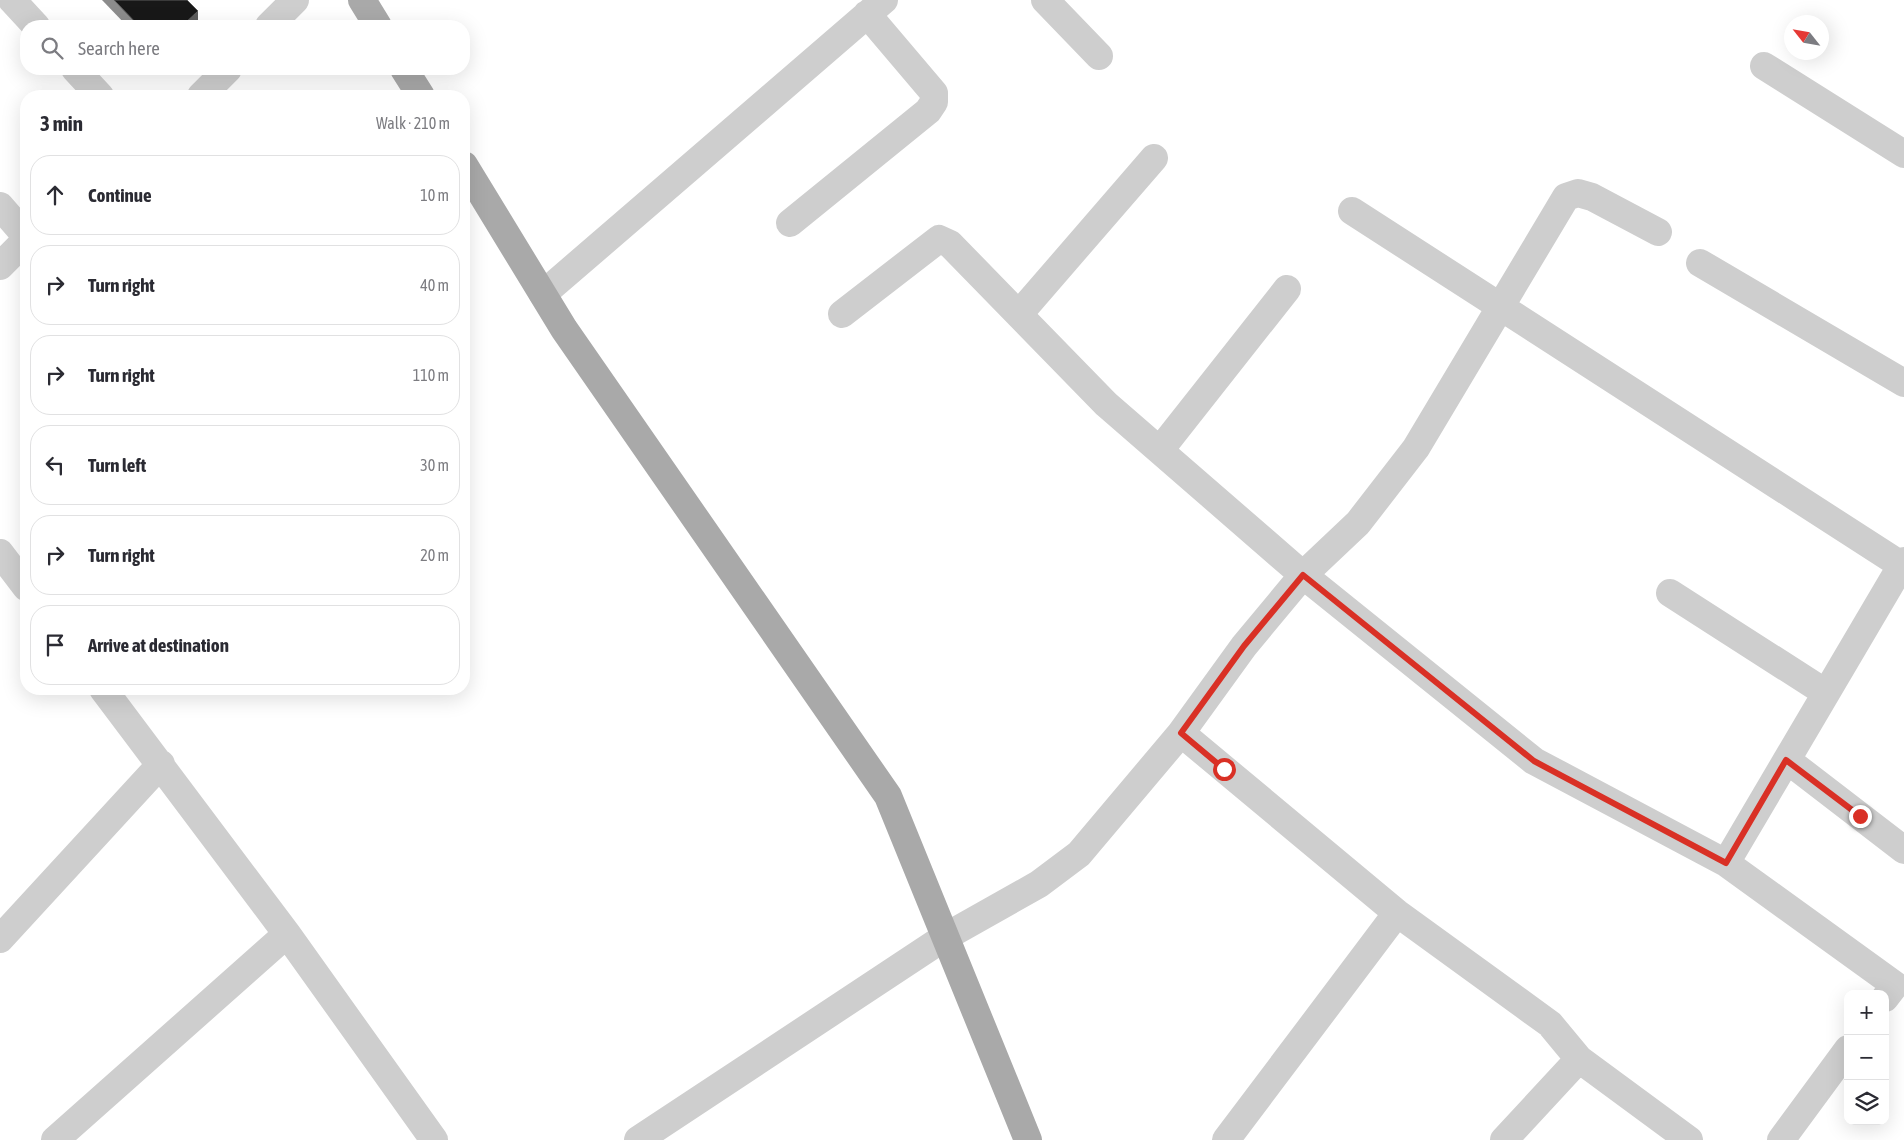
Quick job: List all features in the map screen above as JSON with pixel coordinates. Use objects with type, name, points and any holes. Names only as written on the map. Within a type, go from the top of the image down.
[{"type":"main road","points":[[362,0],[374,20]]},
{"type":"main road","points":[[408,75],[417,90]]},
{"type":"main road","points":[[470,175],[570,337],[888,796],[1028,1140]]},
{"type":"street","points":[[12,0],[30,20]]},
{"type":"street","points":[[276,20],[295,0]]},
{"type":"street","points":[[1045,0],[1099,56]]},
{"type":"street","points":[[543,294],[876,7],[934,93],[934,102],[928,111],[790,223]]},
{"type":"street","points":[[1764,66],[1904,154]]},
{"type":"street","points":[[81,75],[94,90]]},
{"type":"street","points":[[208,90],[222,75]]},
{"type":"street","points":[[1019,314],[1154,158]]},
{"type":"street","points":[[638,1140],[945,937],[1040,884],[1079,854],[1181,733],[1244,646],[1303,575],[1358,523],[1416,448],[1566,197],[1578,193],[1592,197],[1658,232]]},
{"type":"street","points":[[0,206],[20,229]]},
{"type":"street","points":[[1352,211],[1501,308],[1903,563],[1726,863]]},
{"type":"street","points":[[842,314],[939,239],[950,244],[1106,404],[1303,575],[1534,761],[1726,863],[1897,987]]},
{"type":"street","points":[[0,266],[20,246]]},
{"type":"street","points":[[1700,264],[1904,383]]},
{"type":"street","points":[[1160,450],[1286,289]]},
{"type":"street","points":[[0,553],[20,579]]},
{"type":"street","points":[[1670,593],[1826,693]]},
{"type":"street","points":[[108,695],[287,934],[434,1140]]},
{"type":"street","points":[[1181,733],[1397,913],[1550,1024],[1579,1059],[1689,1140]]},
{"type":"street","points":[[1786,760],[1904,850]]},
{"type":"street","points":[[0,939],[161,764]]},
{"type":"street","points":[[1226,1140],[1397,913]]},
{"type":"street","points":[[55,1140],[287,934]]},
{"type":"street","points":[[1781,1140],[1844,1054]]},
{"type":"street","points":[[1504,1140],[1579,1059]]},
{"type":"building","points":[[114,0],[187,0],[198,11],[188,20],[133,20]]},
{"type":"route","points":[[1224,769],[1181,733],[1244,646],[1303,575],[1534,761],[1726,863],[1786,760],[1860,816]]}]
